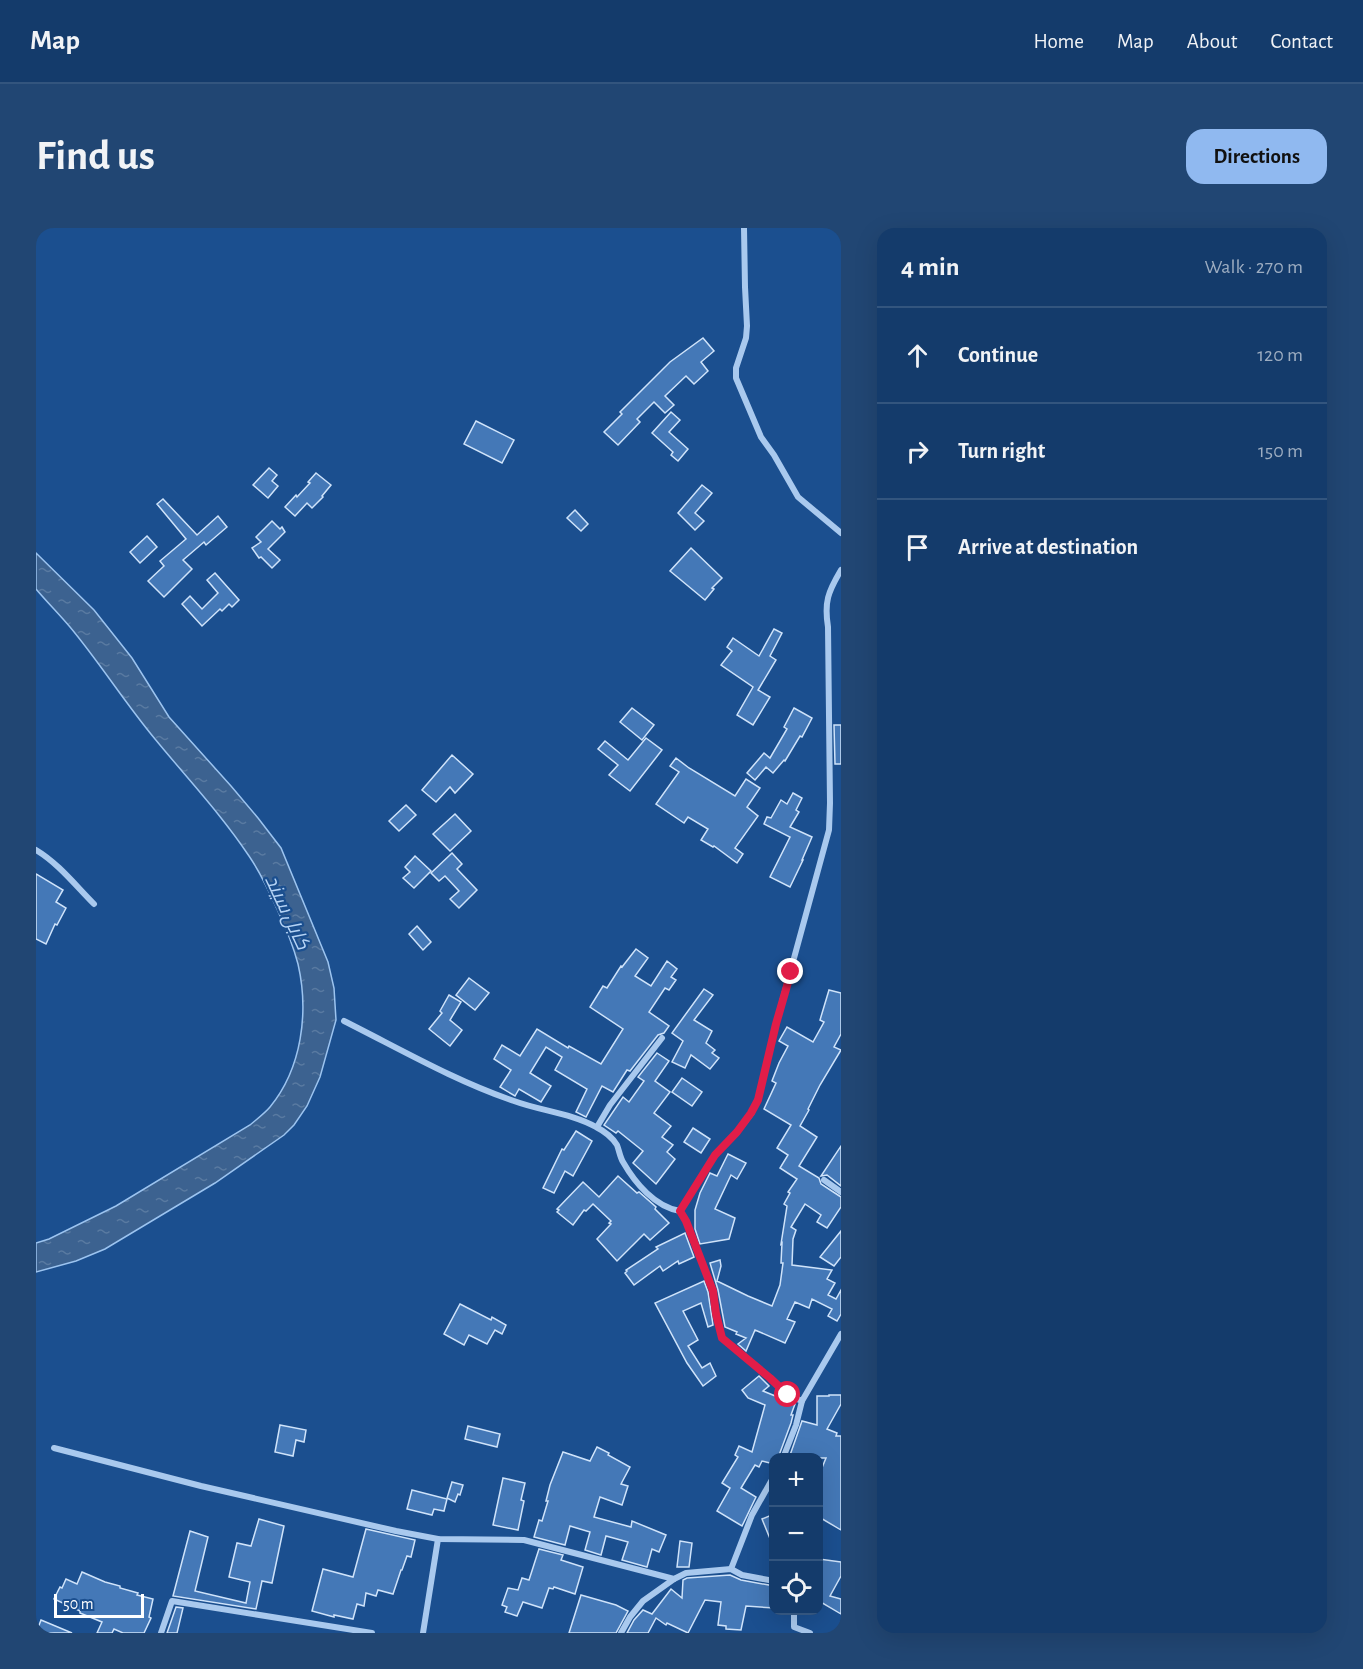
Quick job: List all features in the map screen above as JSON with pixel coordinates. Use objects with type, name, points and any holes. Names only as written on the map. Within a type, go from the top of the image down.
[{"type":"street","points":[[744,228],[747,326],[746,338],[735,368],[736,378],[761,437],[798,497],[841,533]]},
{"type":"street","points":[[680,1211],[708,1164],[737,1132],[758,1100],[776,1024],[829,830],[828,627],[825,612],[829,590],[841,570]]},
{"type":"street","points":[[36,850],[57,867],[94,904]]},
{"type":"street","points":[[345,1021],[448,1074],[514,1102],[582,1120],[607,1134],[616,1145],[622,1161],[646,1193],[660,1203],[680,1211],[686,1221],[713,1291],[722,1338],[788,1395],[802,1401]]},
{"type":"street","points":[[597,1127],[610,1105],[662,1038]]},
{"type":"street","points":[[824,1180],[841,1192]]},
{"type":"street","points":[[785,1453],[802,1401],[841,1334]]},
{"type":"street","points":[[54,1448],[201,1486],[438,1539],[524,1540],[674,1580]]},
{"type":"street","points":[[731,1569],[752,1515],[769,1485]]},
{"type":"street","points":[[423,1633],[438,1539]]},
{"type":"street","points":[[621,1633],[643,1601],[686,1573],[731,1569],[742,1575],[769,1580]]},
{"type":"street","points":[[160,1633],[172,1601],[372,1633]]},
{"type":"street","points":[[794,1615],[794,1626],[810,1633]]},
{"type":"water","name":"کابل سيند","points":[[36,553],[94,610],[132,658],[169,717],[231,786],[281,848],[328,962],[334,988],[336,1020],[320,1077],[307,1106],[284,1135],[215,1183],[105,1249],[76,1261],[36,1272],[36,1243],[49,1239],[116,1206],[250,1125],[268,1109],[281,1092],[296,1057],[303,1001],[294,950],[257,868],[227,825],[144,725],[66,622],[36,589]]},
{"type":"building","points":[[703,338],[714,351],[701,362],[708,371],[694,384],[686,376],[665,396],[674,405],[665,413],[654,402],[637,419],[640,422],[618,445],[604,432],[622,414],[620,412],[670,362]]},
{"type":"building","points":[[671,412],[680,420],[669,432],[688,449],[678,461],[671,455],[673,452],[652,433]]},
{"type":"building","points":[[476,421],[514,440],[502,463],[464,444]]},
{"type":"building","points":[[269,468],[277,475],[272,481],[278,486],[268,498],[253,485]]},
{"type":"building","points":[[316,473],[331,485],[312,508],[307,503],[295,516],[285,507],[310,483],[308,482]]},
{"type":"building","points":[[702,485],[712,493],[695,513],[704,521],[695,530],[678,513]]},
{"type":"building","points":[[163,499],[197,535],[218,516],[227,527],[206,545],[204,542],[183,560],[192,569],[164,597],[148,581],[164,566],[160,561],[186,539],[157,504]]},
{"type":"building","points":[[575,510],[588,524],[581,531],[567,518]]},
{"type":"building","points":[[272,521],[280,529],[282,527],[285,532],[268,549],[280,560],[272,568],[261,557],[259,558],[252,548],[261,542],[256,537]]},
{"type":"building","points":[[147,536],[157,547],[140,563],[130,552]]},
{"type":"building","points":[[691,548],[722,578],[705,600],[670,571]]},
{"type":"building","points":[[215,573],[239,600],[232,607],[229,604],[222,611],[220,609],[202,626],[182,604],[190,596],[202,609],[218,593],[207,580]]},
{"type":"building","points":[[774,629],[782,633],[770,656],[776,660],[758,690],[770,697],[753,725],[737,715],[753,687],[721,665],[732,651],[727,647],[733,638],[759,656]]},
{"type":"building","points":[[632,708],[654,725],[642,740],[620,722]]},
{"type":"building","points":[[794,708],[812,718],[802,737],[800,736],[785,761],[773,773],[766,767],[755,780],[747,773],[764,753],[770,758],[787,729],[784,727]]},
{"type":"building","points":[[834,725],[841,725],[841,764],[835,764]]},
{"type":"building","points":[[646,738],[662,750],[630,791],[609,775],[618,765],[598,749],[605,741],[628,760]]},
{"type":"building","points":[[452,755],[473,774],[455,793],[450,787],[436,802],[422,790]]},
{"type":"building","points":[[676,758],[735,796],[746,779],[760,788],[747,807],[758,816],[735,848],[743,854],[737,863],[714,846],[701,840],[708,829],[688,817],[684,823],[656,804],[679,772],[670,766]]},
{"type":"building","points":[[793,793],[802,798],[796,810],[799,812],[790,827],[812,837],[790,887],[770,877],[790,837],[764,824],[767,817],[771,818],[781,800],[787,804]]},
{"type":"building","points":[[406,805],[416,815],[399,831],[389,821]]},
{"type":"building","points":[[455,814],[471,831],[450,851],[433,834]]},
{"type":"building","points":[[452,853],[462,864],[457,869],[477,890],[459,908],[450,899],[459,891],[445,876],[439,881],[431,873]]},
{"type":"building","points":[[415,856],[431,871],[414,888],[403,878],[410,872],[405,867]]},
{"type":"building","points":[[36,874],[63,890],[56,902],[66,908],[57,925],[55,924],[46,944],[36,939]]},
{"type":"building","points":[[417,926],[431,942],[423,950],[409,934]]},
{"type":"building","points":[[636,949],[648,958],[635,976],[651,986],[667,961],[677,969],[671,977],[676,980],[669,990],[665,988],[649,1012],[669,1026],[664,1033],[658,1035],[630,1071],[627,1070],[613,1092],[602,1086],[586,1117],[576,1112],[587,1089],[555,1070],[562,1057],[546,1047],[530,1073],[551,1086],[541,1102],[519,1089],[515,1096],[500,1087],[511,1070],[494,1059],[502,1045],[520,1056],[537,1029],[601,1064],[623,1029],[590,1007],[603,986],[607,988],[621,966]]},
{"type":"building","points":[[469,978],[489,993],[475,1010],[456,995]]},
{"type":"building","points":[[704,989],[713,995],[694,1020],[712,1031],[706,1043],[715,1050],[712,1053],[719,1058],[710,1069],[691,1055],[685,1068],[672,1062],[683,1041],[672,1033]]},
{"type":"building","points":[[829,990],[841,993],[841,1034],[834,1047],[841,1050],[820,1085],[800,1126],[817,1137],[799,1166],[819,1178],[821,1184],[841,1197],[841,1207],[827,1228],[817,1222],[821,1215],[805,1204],[791,1227],[796,1230],[793,1239],[792,1265],[832,1270],[827,1279],[835,1283],[828,1295],[836,1299],[841,1290],[841,1314],[837,1321],[828,1316],[832,1309],[812,1299],[809,1308],[795,1302],[787,1319],[795,1322],[785,1343],[755,1330],[746,1351],[738,1344],[746,1338],[725,1327],[710,1263],[720,1260],[721,1266],[717,1281],[772,1306],[780,1285],[783,1263],[781,1263],[781,1244],[787,1206],[784,1204],[790,1193],[788,1192],[797,1179],[780,1168],[788,1155],[777,1148],[791,1125],[764,1109],[776,1083],[772,1081],[788,1046],[779,1041],[787,1027],[813,1042],[824,1022],[820,1020]]},
{"type":"building","points":[[449,995],[461,1002],[450,1020],[462,1030],[450,1046],[429,1029],[442,1013],[440,1011]]},
{"type":"building","points":[[657,1053],[669,1061],[655,1081],[670,1092],[654,1113],[671,1126],[662,1137],[673,1145],[667,1152],[675,1159],[656,1184],[633,1163],[643,1151],[618,1131],[616,1133],[604,1125],[623,1097],[629,1102],[644,1081],[638,1077]]},
{"type":"building","points":[[682,1078],[702,1092],[692,1106],[672,1092]]},
{"type":"building","points":[[693,1128],[710,1139],[701,1153],[684,1142]]},
{"type":"building","points":[[576,1131],[592,1141],[573,1176],[565,1171],[554,1193],[543,1188],[562,1149],[564,1150]]},
{"type":"building","points":[[841,1146],[841,1186],[827,1175],[821,1176]]},
{"type":"building","points":[[728,1154],[746,1163],[737,1179],[731,1175],[715,1209],[735,1218],[729,1239],[700,1244],[695,1229],[695,1210],[700,1193],[710,1173],[717,1176]]},
{"type":"building","points":[[618,1176],[656,1207],[655,1209],[669,1223],[650,1240],[644,1234],[617,1261],[597,1239],[611,1224],[609,1223],[611,1221],[593,1204],[586,1211],[584,1210],[573,1225],[557,1212],[559,1210],[557,1209],[583,1182],[599,1197]]},
{"type":"building","points":[[841,1231],[841,1257],[834,1266],[820,1257]]},
{"type":"building","points":[[685,1233],[694,1257],[679,1264],[678,1261],[663,1271],[660,1266],[634,1285],[625,1273],[626,1270],[658,1249],[656,1247]]},
{"type":"building","points":[[704,1281],[713,1325],[708,1327],[701,1303],[683,1311],[698,1340],[688,1346],[702,1368],[710,1363],[716,1376],[703,1386],[687,1363],[655,1303]]},
{"type":"building","points":[[460,1304],[506,1325],[502,1334],[495,1330],[487,1344],[469,1335],[464,1345],[444,1334]]},
{"type":"building","points":[[759,1376],[769,1386],[763,1391],[795,1404],[780,1453],[769,1453],[769,1463],[762,1461],[759,1467],[755,1465],[741,1488],[756,1497],[742,1526],[717,1511],[730,1488],[722,1483],[738,1457],[735,1455],[739,1446],[752,1452],[765,1405],[748,1398],[742,1390]]},
{"type":"building","points":[[841,1395],[841,1404],[827,1429],[837,1433],[836,1436],[841,1436],[841,1530],[823,1519],[823,1465],[826,1458],[823,1458],[823,1453],[791,1453],[802,1421],[817,1425],[817,1396]]},
{"type":"building","points":[[280,1425],[306,1430],[304,1442],[296,1440],[293,1456],[275,1452]]},
{"type":"building","points":[[468,1426],[500,1434],[497,1447],[465,1439]]},
{"type":"building","points":[[597,1447],[630,1467],[621,1484],[628,1486],[622,1505],[600,1497],[594,1517],[631,1527],[632,1521],[666,1535],[659,1552],[652,1549],[647,1567],[622,1560],[628,1542],[606,1536],[601,1555],[585,1550],[590,1532],[570,1526],[565,1545],[534,1537],[539,1520],[542,1521],[550,1485],[563,1452],[590,1461]]},
{"type":"building","points":[[503,1478],[525,1483],[518,1530],[493,1525]]},
{"type":"building","points":[[452,1482],[463,1485],[455,1502],[447,1498]]},
{"type":"building","points":[[412,1490],[447,1499],[444,1511],[434,1509],[432,1515],[407,1509]]},
{"type":"building","points":[[769,1516],[769,1536],[762,1519]]},
{"type":"building","points":[[259,1519],[284,1526],[272,1583],[262,1581],[256,1609],[173,1596],[190,1531],[208,1537],[195,1591],[246,1603],[250,1582],[229,1577],[237,1543],[251,1546]]},
{"type":"building","points":[[366,1529],[415,1540],[411,1557],[407,1556],[393,1594],[378,1590],[376,1596],[366,1593],[364,1606],[357,1604],[353,1619],[312,1611],[323,1569],[353,1577]]},
{"type":"building","points":[[680,1541],[692,1543],[689,1567],[677,1567]]},
{"type":"building","points":[[539,1549],[563,1555],[561,1560],[583,1567],[575,1594],[554,1587],[549,1588],[542,1608],[523,1602],[517,1616],[505,1612],[507,1607],[502,1605],[508,1588],[518,1590],[522,1578],[529,1580]]},
{"type":"building","points":[[823,1560],[841,1562],[841,1576],[830,1596],[841,1599],[841,1614],[823,1603]]},
{"type":"building","points":[[82,1572],[138,1593],[137,1595],[153,1599],[149,1617],[151,1618],[144,1633],[123,1633],[114,1629],[112,1633],[97,1633],[102,1622],[54,1599],[66,1579],[77,1584]]},
{"type":"building","points":[[730,1575],[741,1580],[769,1585],[769,1608],[746,1606],[741,1630],[726,1629],[726,1626],[718,1625],[721,1602],[705,1600],[688,1633],[667,1623],[666,1625],[656,1618],[648,1633],[627,1633],[643,1610],[652,1614],[671,1589],[682,1598],[683,1580]]},
{"type":"building","points":[[581,1595],[616,1605],[628,1611],[616,1633],[569,1633]]},
{"type":"building","points":[[176,1607],[183,1608],[177,1633],[167,1633]]},
{"type":"building","points":[[41,1620],[72,1633],[36,1633]]},
{"type":"route","points":[[788,1395],[722,1338],[713,1291],[680,1211],[702,1173],[737,1132],[758,1100],[791,972]]}]
